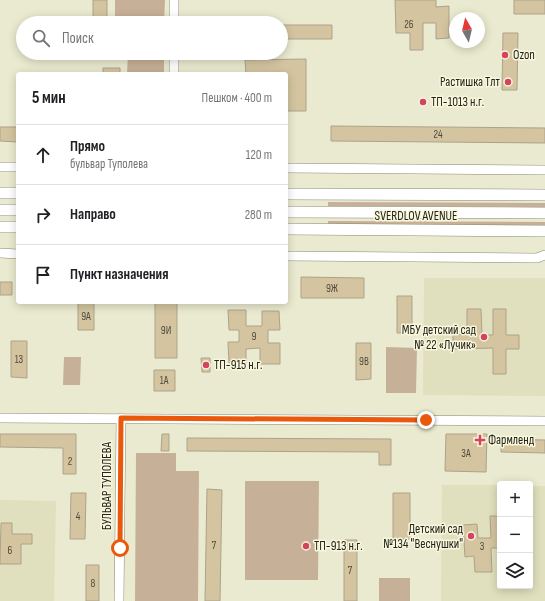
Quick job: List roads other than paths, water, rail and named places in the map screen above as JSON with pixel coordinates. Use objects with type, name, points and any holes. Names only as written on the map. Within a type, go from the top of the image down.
[{"type":"main road","points":[[0,193],[16,193]]},
{"type":"main road","name":"SVERDLOV AVENUE","points":[[288,194],[545,195]]},
{"type":"main road","points":[[0,210],[16,210]]},
{"type":"main road","name":"SVERDLOV AVENUE","points":[[288,212],[545,213]]},
{"type":"main road","points":[[0,227],[16,227]]},
{"type":"main road","name":"SVERDLOV AVENUE","points":[[288,229],[545,231]]},
{"type":"street","points":[[174,0],[174,16]]},
{"type":"street","points":[[174,60],[174,72]]},
{"type":"street","points":[[0,167],[16,167]]},
{"type":"street","points":[[288,168],[545,170]]},
{"type":"street","points":[[0,253],[16,254]]},
{"type":"street","points":[[288,256],[537,258],[545,256]]},
{"type":"street","points":[[0,418],[545,421]]},
{"type":"street","name":"БУЛЬВАР ТУПОЛЕВА","points":[[119,601],[121,418]]},
{"type":"place","name":"Ozon","points":[[505,55]]},
{"type":"place","name":"Растишка Тлт","points":[[508,82]]},
{"type":"place","name":"ТП-1013 н.г.","points":[[423,102]]},
{"type":"place","name":"МБУ детский сад № 22 «Лучик»","points":[[484,337]]},
{"type":"place","name":"ТП-915 н.г.","points":[[206,365]]},
{"type":"place","name":"Фармленд","points":[[480,440]]},
{"type":"place","name":"Детский сад №134 \"Веснушки\"","points":[[471,536]]},
{"type":"place","name":"ТП-913 н.г.","points":[[306,546]]}]
